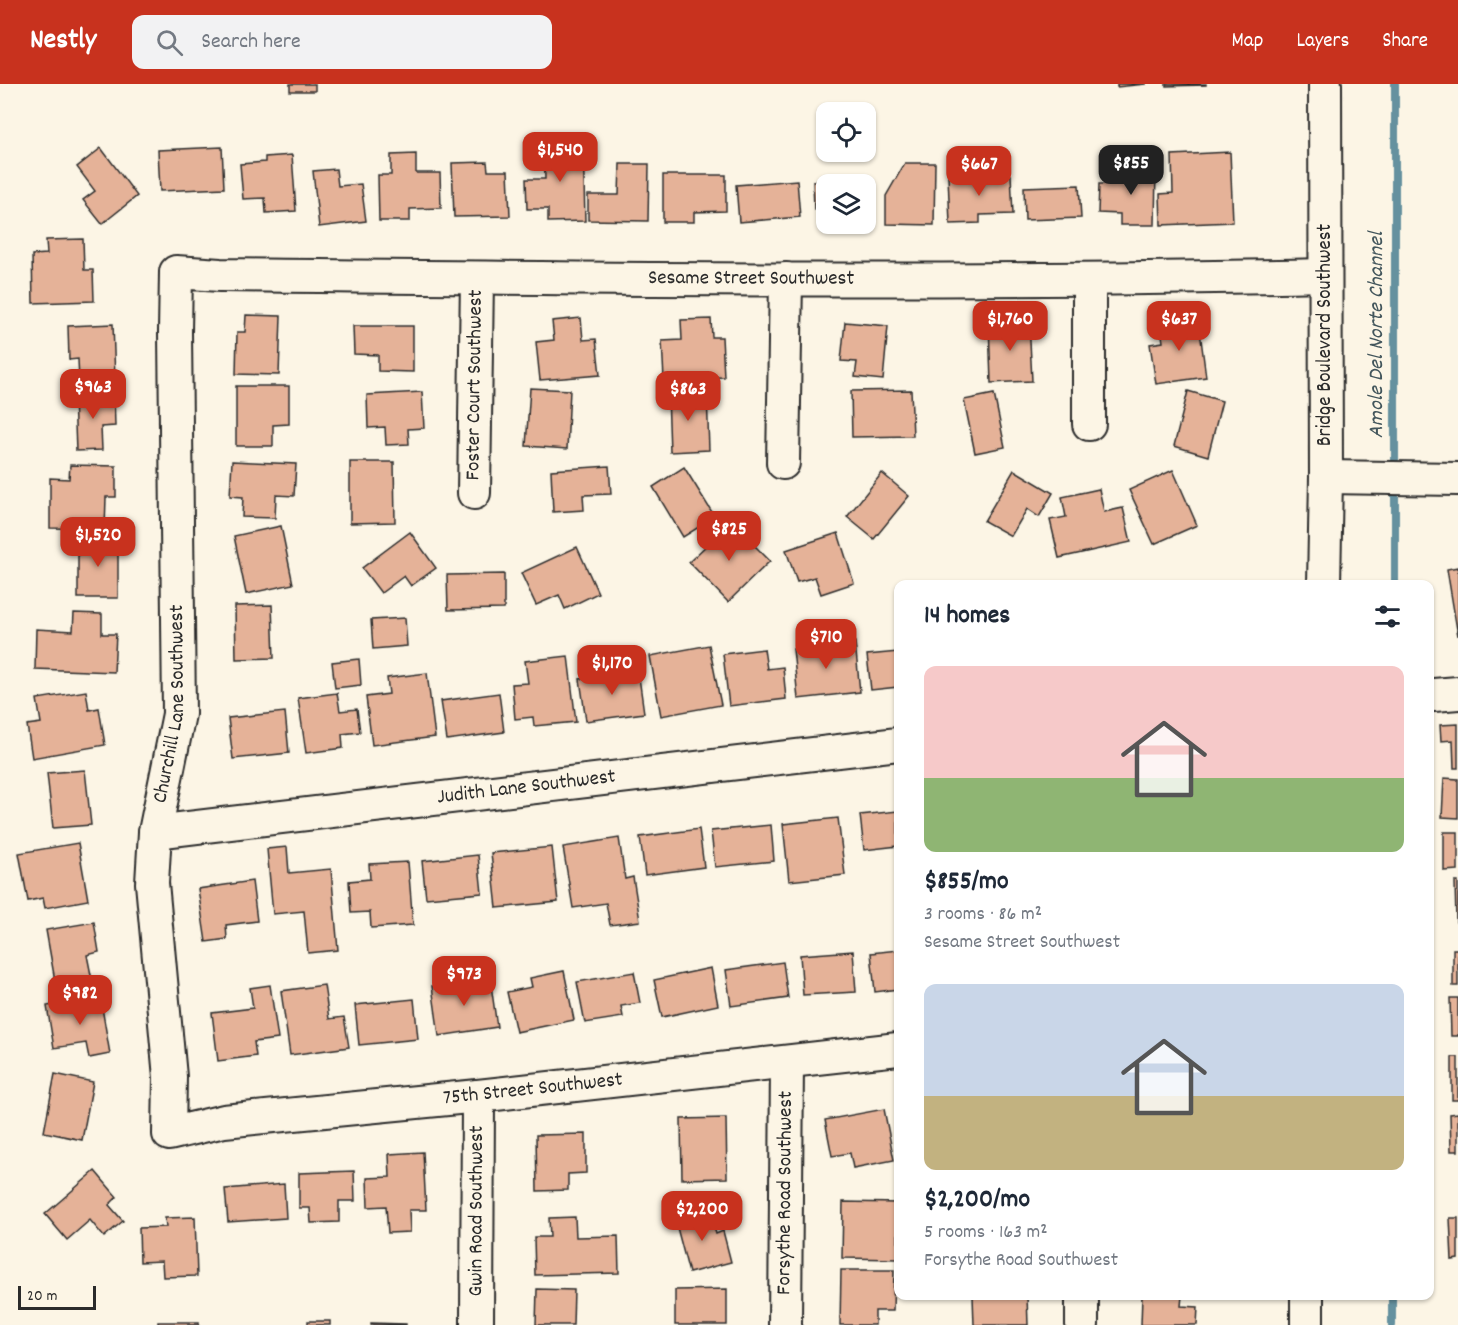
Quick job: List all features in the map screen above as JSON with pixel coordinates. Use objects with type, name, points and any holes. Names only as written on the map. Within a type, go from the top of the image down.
[{"type":"street","name":"Bridge Boulevard Southwest","points":[[1324,580],[1325,84]]},
{"type":"street","name":"Sesame Street Southwest","points":[[176,272],[220,275],[477,278],[786,279],[1089,279],[1325,275]]},
{"type":"street","name":"Churchill Lane Southwest","points":[[169,1134],[170,1077],[152,883],[155,832],[179,714],[176,272]]},
{"type":"street","name":"Foster Court Southwest","points":[[474,494],[477,278]]},
{"type":"street","points":[[783,463],[786,279]]},
{"type":"street","points":[[1089,279],[1089,424]]},
{"type":"street","points":[[1326,477],[1458,479]]},
{"type":"street","name":"Judith Lane Southwest","points":[[155,832],[894,744]]},
{"type":"street","name":"75th Street Southwest","points":[[169,1134],[224,1121],[478,1096],[894,1049]]},
{"type":"street","name":"Forsythe Road Southwest","points":[[785,1325],[787,1062]]},
{"type":"street","name":"Gwin Road Southwest","points":[[477,1325],[478,1096]]},
{"type":"street","points":[[1082,1300],[1082,1325]]},
{"type":"street","points":[[1307,1300],[1307,1325]]},
{"type":"building","points":[[290,84],[315,84],[315,91],[290,91]]},
{"type":"building","points":[[1117,84],[1146,84],[1117,87]]},
{"type":"building","points":[[1166,84],[1206,84],[1206,85],[1166,86]]},
{"type":"building","points":[[583,141],[585,221],[548,222],[548,209],[527,209],[526,179],[545,179],[544,142]]},
{"type":"building","points":[[222,147],[224,188],[160,191],[158,150]]},
{"type":"building","points":[[101,148],[137,196],[102,224],[83,200],[95,191],[77,167]]},
{"type":"building","points":[[1230,152],[1233,222],[1161,225],[1160,194],[1173,193],[1172,155]]},
{"type":"building","points":[[416,154],[416,173],[440,173],[441,208],[410,209],[410,221],[379,221],[378,175],[391,175],[391,155]]},
{"type":"building","points":[[292,155],[296,211],[266,213],[265,198],[243,199],[240,164],[265,162],[265,157]]},
{"type":"building","points":[[487,162],[488,171],[508,171],[510,216],[454,217],[452,163]]},
{"type":"building","points":[[905,163],[935,163],[934,225],[886,224],[886,196]]},
{"type":"building","points":[[620,164],[649,164],[648,221],[588,220],[588,195],[619,195]]},
{"type":"building","points":[[1118,167],[1156,168],[1155,225],[1120,225],[1120,214],[1098,213],[1099,184],[1117,184]]},
{"type":"building","points":[[336,169],[338,186],[361,184],[366,221],[319,227],[313,171]]},
{"type":"building","points":[[663,175],[726,175],[726,211],[694,212],[694,222],[663,222]]},
{"type":"building","points":[[1011,175],[1013,214],[980,215],[980,223],[950,224],[948,176]]},
{"type":"building","points":[[797,180],[800,217],[739,222],[736,185]]},
{"type":"building","points":[[813,181],[816,181],[816,209],[814,209]]},
{"type":"building","points":[[1079,185],[1081,218],[1025,220],[1024,187]]},
{"type":"building","points":[[83,239],[84,270],[93,270],[94,301],[33,303],[32,255],[47,254],[46,240]]},
{"type":"building","points":[[246,315],[281,316],[279,375],[236,374],[237,332],[245,332]]},
{"type":"building","points":[[1198,316],[1206,377],[1156,384],[1150,344],[1163,342],[1160,321]]},
{"type":"building","points":[[581,318],[583,340],[596,339],[600,375],[540,380],[536,342],[554,340],[552,321]]},
{"type":"building","points":[[711,319],[712,337],[722,337],[724,377],[664,379],[662,341],[682,340],[681,320]]},
{"type":"building","points":[[1029,321],[1032,381],[991,383],[989,323]]},
{"type":"building","points":[[845,322],[888,326],[883,380],[855,377],[857,362],[841,361]]},
{"type":"building","points":[[113,324],[115,380],[79,382],[78,359],[69,360],[68,326]]},
{"type":"building","points":[[353,326],[413,326],[413,372],[378,371],[378,355],[354,354]]},
{"type":"building","points":[[236,386],[289,386],[289,424],[273,425],[273,446],[236,446]]},
{"type":"building","points":[[530,388],[570,390],[567,449],[526,446]]},
{"type":"building","points":[[911,390],[913,436],[852,437],[851,391]]},
{"type":"building","points":[[1188,391],[1222,401],[1208,456],[1174,446]]},
{"type":"building","points":[[422,392],[424,428],[408,429],[409,444],[386,445],[385,427],[368,428],[367,395]]},
{"type":"building","points":[[707,393],[709,450],[670,452],[668,394]]},
{"type":"building","points":[[994,394],[1005,447],[975,453],[964,400]]},
{"type":"building","points":[[114,395],[115,426],[101,427],[102,450],[76,451],[74,397]]},
{"type":"building","points":[[232,461],[296,464],[294,496],[276,495],[275,518],[242,517],[243,497],[230,496]]},
{"type":"building","points":[[350,462],[394,462],[395,522],[350,523]]},
{"type":"building","points":[[70,465],[116,466],[116,497],[106,497],[105,529],[50,528],[50,478],[69,479]]},
{"type":"building","points":[[609,466],[611,494],[583,495],[584,510],[553,512],[551,470]]},
{"type":"building","points":[[684,467],[715,517],[683,537],[653,487]]},
{"type":"building","points":[[1014,470],[1053,493],[1039,517],[1027,509],[1011,536],[984,521]]},
{"type":"building","points":[[1173,470],[1197,525],[1154,544],[1129,490]]},
{"type":"building","points":[[882,473],[909,496],[874,539],[847,517]]},
{"type":"building","points":[[1099,489],[1104,512],[1123,508],[1131,542],[1059,558],[1050,520],[1066,517],[1062,497]]},
{"type":"building","points":[[731,522],[770,561],[728,602],[689,562]]},
{"type":"building","points":[[281,526],[293,584],[246,594],[234,536]]},
{"type":"building","points":[[410,532],[436,568],[411,586],[404,576],[381,593],[362,568]]},
{"type":"building","points":[[838,533],[854,583],[821,594],[815,577],[797,582],[786,550]]},
{"type":"building","points":[[78,538],[118,538],[118,598],[78,598]]},
{"type":"building","points":[[577,547],[598,593],[565,609],[559,595],[536,605],[521,573]]},
{"type":"building","points":[[1458,567],[1458,636],[1447,569]]},
{"type":"building","points":[[504,574],[504,609],[448,610],[447,575]]},
{"type":"building","points":[[272,605],[274,658],[236,659],[235,606]]},
{"type":"building","points":[[74,613],[102,614],[102,634],[116,634],[114,672],[35,669],[36,629],[73,631]]},
{"type":"building","points":[[405,618],[407,646],[373,649],[371,620]]},
{"type":"building","points":[[855,642],[860,692],[798,699],[793,649]]},
{"type":"building","points":[[709,645],[721,705],[661,716],[650,656]]},
{"type":"building","points":[[764,649],[767,669],[783,667],[786,699],[729,706],[723,654]]},
{"type":"building","points":[[894,652],[894,687],[871,690],[867,655]]},
{"type":"building","points":[[568,656],[576,722],[534,726],[533,717],[515,719],[512,684],[528,683],[525,661]]},
{"type":"building","points":[[359,659],[361,685],[335,688],[332,662]]},
{"type":"building","points":[[638,670],[644,713],[586,721],[580,679]]},
{"type":"building","points":[[427,673],[435,737],[372,745],[366,697],[389,694],[387,678]]},
{"type":"building","points":[[86,691],[89,710],[99,708],[105,745],[32,758],[27,725],[41,723],[37,699]]},
{"type":"building","points":[[337,693],[340,711],[357,709],[360,732],[342,734],[343,748],[306,753],[298,698]]},
{"type":"building","points":[[499,693],[504,732],[447,740],[441,701]]},
{"type":"building","points":[[285,712],[289,753],[233,759],[228,718]]},
{"type":"building","points":[[1458,724],[1458,768],[1454,768],[1453,740],[1441,741],[1440,725]]},
{"type":"building","points":[[85,770],[91,825],[53,828],[47,773]]},
{"type":"building","points":[[1444,778],[1458,779],[1458,818],[1442,817]]},
{"type":"building","points":[[894,811],[894,846],[864,850],[860,815]]},
{"type":"building","points":[[838,818],[845,875],[789,881],[783,824]]},
{"type":"building","points":[[771,825],[774,861],[715,867],[711,831]]},
{"type":"building","points":[[699,829],[704,867],[645,875],[640,837]]},
{"type":"building","points":[[1444,832],[1458,832],[1458,870],[1444,871]]},
{"type":"building","points":[[619,838],[625,879],[633,877],[640,921],[610,925],[606,903],[573,908],[563,847]]},
{"type":"building","points":[[78,843],[88,900],[45,908],[43,898],[28,901],[19,853]]},
{"type":"building","points":[[287,847],[289,873],[331,869],[338,950],[308,953],[304,911],[273,914],[267,849]]},
{"type":"building","points":[[552,847],[558,902],[497,908],[491,853]]},
{"type":"building","points":[[478,855],[482,893],[426,898],[422,861]]},
{"type":"building","points":[[408,862],[413,925],[371,928],[370,912],[351,913],[349,881],[370,879],[369,864]]},
{"type":"building","points":[[252,881],[257,921],[226,925],[227,939],[206,942],[198,889]]},
{"type":"building","points":[[1455,882],[1458,882],[1458,922],[1456,922]]},
{"type":"building","points":[[94,922],[99,952],[87,955],[93,985],[57,992],[46,930]]},
{"type":"building","points":[[1453,949],[1458,949],[1458,986],[1453,986]]},
{"type":"building","points":[[894,950],[894,990],[875,992],[871,953]]},
{"type":"building","points":[[853,951],[856,992],[803,995],[800,955]]},
{"type":"building","points":[[783,962],[788,998],[731,1006],[726,970]]},
{"type":"building","points":[[711,968],[718,1005],[662,1017],[654,980]]},
{"type":"building","points":[[564,971],[574,1020],[516,1032],[507,992],[532,987],[530,978]]},
{"type":"building","points":[[634,972],[640,1003],[621,1006],[623,1017],[585,1023],[577,982]]},
{"type":"building","points":[[490,978],[497,1027],[439,1036],[432,986]]},
{"type":"building","points":[[270,985],[278,1039],[254,1042],[256,1056],[218,1061],[212,1013],[253,1008],[250,988]]},
{"type":"building","points":[[324,985],[329,1019],[344,1017],[349,1047],[290,1055],[281,991]]},
{"type":"building","points":[[100,996],[110,1054],[89,1058],[86,1043],[54,1048],[47,1006]]},
{"type":"building","points":[[1450,998],[1458,998],[1458,1036],[1451,1036]]},
{"type":"building","points":[[414,999],[418,1039],[359,1045],[355,1005]]},
{"type":"building","points":[[1452,1057],[1458,1057],[1458,1100],[1452,1100]]},
{"type":"building","points":[[55,1074],[93,1082],[82,1140],[44,1132]]},
{"type":"building","points":[[884,1109],[894,1160],[853,1168],[850,1153],[832,1156],[825,1120]]},
{"type":"building","points":[[1458,1113],[1458,1151],[1451,1151],[1450,1114]]},
{"type":"building","points":[[726,1118],[727,1178],[682,1179],[681,1119]]},
{"type":"building","points":[[586,1134],[586,1173],[568,1174],[568,1190],[537,1191],[536,1135]]},
{"type":"building","points":[[423,1152],[426,1210],[409,1210],[410,1232],[388,1233],[386,1206],[368,1207],[367,1178],[390,1177],[389,1154]]},
{"type":"building","points":[[95,1171],[117,1197],[109,1205],[123,1221],[104,1237],[90,1220],[67,1240],[45,1214]]},
{"type":"building","points":[[354,1171],[355,1201],[339,1201],[339,1222],[311,1223],[310,1208],[299,1208],[299,1173]]},
{"type":"building","points":[[284,1184],[286,1218],[228,1222],[225,1189]]},
{"type":"building","points":[[843,1202],[894,1203],[894,1259],[842,1258]]},
{"type":"building","points":[[709,1210],[716,1234],[723,1231],[731,1262],[689,1273],[675,1220]]},
{"type":"building","points":[[195,1217],[197,1276],[163,1277],[162,1261],[140,1262],[139,1228],[166,1227],[165,1218]]},
{"type":"building","points":[[575,1217],[576,1237],[618,1236],[619,1273],[535,1275],[534,1237],[550,1237],[549,1218]]},
{"type":"building","points":[[1450,1218],[1458,1218],[1458,1259],[1452,1260]]},
{"type":"building","points":[[841,1270],[894,1270],[893,1311],[875,1311],[875,1325],[840,1325]]},
{"type":"building","points":[[537,1289],[574,1290],[573,1325],[536,1325]]},
{"type":"building","points":[[727,1289],[727,1325],[675,1325],[675,1290]]},
{"type":"building","points":[[973,1300],[1027,1300],[1028,1325],[974,1325]]},
{"type":"building","points":[[1142,1300],[1182,1300],[1181,1306],[1198,1307],[1197,1325],[1141,1325]]},
{"type":"building","points":[[308,1321],[330,1321],[330,1325],[308,1325]]},
{"type":"building","points":[[158,1322],[199,1322],[199,1325],[158,1325]]},
{"type":"building","points":[[371,1323],[406,1324],[406,1325],[371,1325]]},
{"type":"waterway","name":"Amole Del Norte Channel","points":[[1395,84],[1395,473]]},
{"type":"waterway","name":"Amole Del Norte Channel","points":[[1395,485],[1395,580]]},
{"type":"waterway","name":"Amole Del Norte Channel","points":[[1392,1300],[1392,1325]]}]
